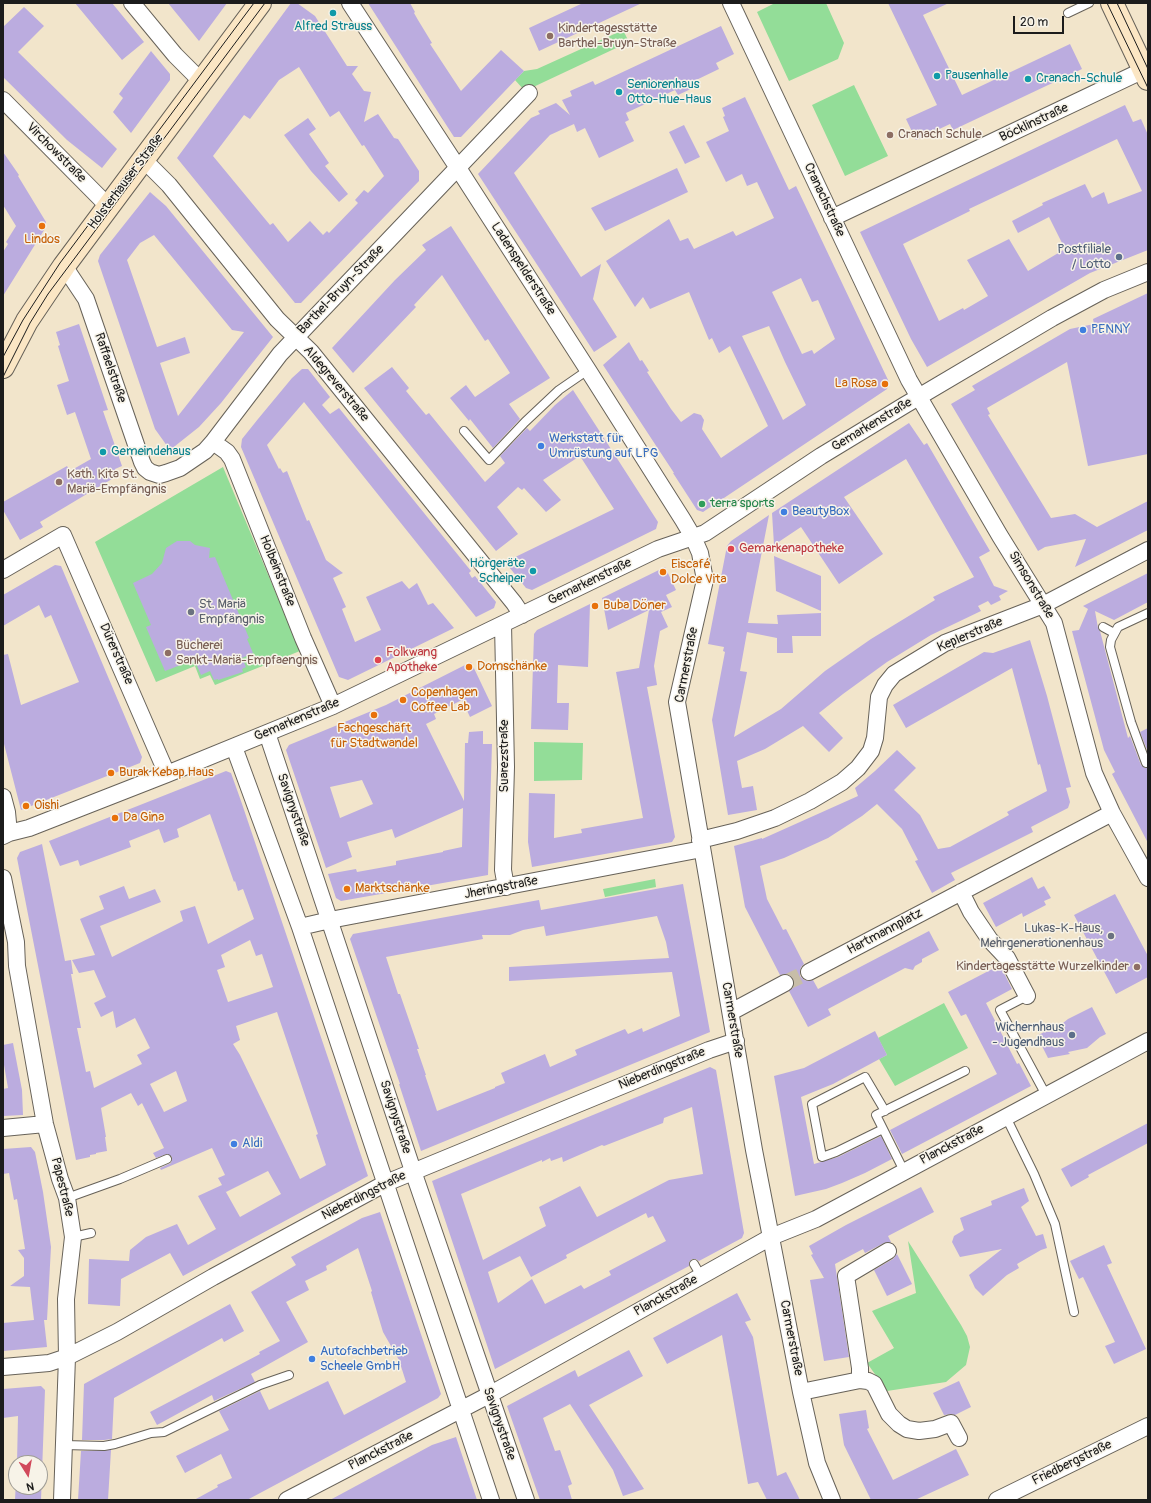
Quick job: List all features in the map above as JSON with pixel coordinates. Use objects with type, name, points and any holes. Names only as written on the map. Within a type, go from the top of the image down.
[{"type":"main road","name":"Holsterhauser Straße","points":[[3,367],[9,340],[33,312],[64,266],[108,206],[260,3]]},
{"type":"main road","points":[[1112,3],[1147,72]]},
{"type":"street","points":[[132,3],[175,55],[201,81]]},
{"type":"street","name":"Ladenspelderstraße","points":[[350,3],[588,370],[693,537]]},
{"type":"street","name":"Cranachstraße","points":[[731,3],[832,218],[919,397]]},
{"type":"street","name":"Böcklinstraße","points":[[832,218],[1147,72]]},
{"type":"street","name":"Barthel-Bruyn-Straße","points":[[150,472],[159,475],[180,468],[193,460],[213,442],[280,354],[529,93]]},
{"type":"street","name":"Virchowstraße","points":[[3,100],[108,206]]},
{"type":"street","name":"Aldegreverstraße","points":[[143,159],[169,185],[278,319],[316,358],[514,603],[522,615]]},
{"type":"street","name":"Raffaelstraße","points":[[64,266],[86,299],[142,462],[145,468],[150,472]]},
{"type":"street","name":"Gemarkenstraße","points":[[6,834],[29,828],[167,774],[333,706],[658,549],[705,533],[821,456],[919,397],[1081,302],[1122,282],[1148,272]]},
{"type":"street","name":"Simsonstraße","points":[[919,397],[1000,536],[1054,623],[1094,773],[1112,813],[1148,878]]},
{"type":"street","name":"Holbeinstraße","points":[[213,442],[227,452],[232,459],[333,706]]},
{"type":"street","name":"Dürerstraße","points":[[3,570],[63,535],[167,774]]},
{"type":"street","name":"Carmerstraße","points":[[693,537],[700,553],[705,580],[678,702],[754,1150],[801,1392],[817,1464],[832,1500]]},
{"type":"street","name":"Keplerstraße","points":[[701,844],[775,818],[810,801],[842,782],[858,768],[871,751],[875,738],[879,697],[885,685],[894,674],[945,643],[1043,605],[1148,550]]},
{"type":"street","name":"Suarezstraße","points":[[503,624],[506,767],[503,870],[506,887]]},
{"type":"street","name":"Savignystraße","points":[[267,733],[413,1171],[526,1500]]},
{"type":"street","points":[[234,747],[300,927],[491,1500]]},
{"type":"street","points":[[3,797],[7,812],[6,834]]},
{"type":"street","points":[[1027,996],[1007,958],[990,940],[971,912],[961,892],[1112,813]]},
{"type":"street","name":"Jheringstraße","points":[[300,927],[506,887],[701,844]]},
{"type":"street","name":"Papestraße","points":[[3,878],[16,942],[17,966],[45,1124],[60,1179],[67,1198],[73,1237],[66,1299],[67,1357],[62,1500]]},
{"type":"street","name":"Hartmannplatz","points":[[809,972],[961,892]]},
{"type":"street","points":[[731,1012],[785,984]]},
{"type":"street","name":"Nieberdingstraße","points":[[3,1367],[49,1363],[67,1357],[117,1332],[213,1277],[386,1183],[709,1050],[736,1041]]},
{"type":"street","name":"Planckstraße","points":[[287,1500],[489,1395],[697,1270],[816,1219],[1148,1041]]},
{"type":"street","points":[[3,1128],[45,1124]]},
{"type":"street","points":[[860,1380],[860,1368],[846,1276],[888,1251]]},
{"type":"street","points":[[801,1392],[860,1380],[868,1381],[874,1384],[888,1414],[899,1424],[907,1429],[920,1431],[934,1429],[951,1423],[959,1438]]},
{"type":"street","name":"Friedbergstraße","points":[[996,1500],[1148,1426]]},
{"type":"lane","points":[[1068,13],[1089,3]]},
{"type":"lane","points":[[464,432],[489,460],[525,422],[559,390],[588,370]]},
{"type":"lane","points":[[1147,764],[1131,722],[1110,647],[1111,640],[1118,627],[1148,613]]},
{"type":"lane","points":[[1103,627],[1114,633]]},
{"type":"lane","points":[[1027,996],[1000,1010],[1046,1095]]},
{"type":"lane","points":[[904,1171],[876,1115],[885,1112],[965,1070]]},
{"type":"lane","points":[[883,1129],[836,1152],[822,1157],[812,1104],[865,1076],[885,1112]]},
{"type":"lane","points":[[1006,1116],[1034,1174],[1052,1218],[1074,1312]]},
{"type":"lane","points":[[67,1198],[167,1160]]},
{"type":"lane","points":[[73,1237],[91,1233]]},
{"type":"lane","points":[[64,1445],[104,1446],[150,1433],[164,1432],[260,1385],[289,1375]]},
{"type":"green space","points":[[775,3],[826,3],[844,43],[838,59],[789,81],[757,12]]},
{"type":"green space","points":[[623,30],[629,42],[529,89],[524,90],[515,80],[524,71],[537,69]]},
{"type":"green space","points":[[854,85],[888,156],[845,176],[812,105]]},
{"type":"green space","points":[[223,467],[300,651],[215,685],[210,675],[200,679],[195,666],[156,682],[95,542]]},
{"type":"green space","points":[[534,742],[583,743],[582,780],[534,781]]},
{"type":"green space","points":[[655,879],[656,887],[605,897],[603,889]]},
{"type":"green space","points":[[944,1003],[968,1048],[895,1086],[879,1059],[887,1055],[878,1038]]},
{"type":"green space","points":[[908,1241],[961,1325],[967,1336],[970,1347],[966,1365],[946,1382],[887,1391],[867,1363],[894,1348],[872,1311],[916,1293]]},
{"type":"building","points":[[75,3],[112,3],[144,42],[122,60]]},
{"type":"building","points":[[168,3],[227,3],[199,41]]},
{"type":"building","points":[[291,3],[297,3],[315,16],[347,66],[358,66],[352,74],[364,91],[371,92],[364,122],[378,114],[394,138],[398,139],[419,171],[419,181],[301,303],[295,303],[177,158]],"holes":[[[299,67],[330,117],[339,111],[362,146],[364,145],[384,176],[368,193],[364,190],[355,200],[358,203],[329,233],[327,231],[323,235],[310,221],[288,242],[273,223],[270,225],[213,156],[244,115],[250,119],[279,80]]]},
{"type":"building","points":[[368,3],[410,3],[415,12],[414,13],[432,43],[430,44],[461,91],[501,50],[524,71],[461,137],[454,137]]},
{"type":"building","points":[[583,3],[642,3],[539,51],[529,28]]},
{"type":"building","points":[[888,3],[949,3],[923,15],[962,95],[1070,44],[1082,69],[953,130],[950,124],[916,140],[906,119],[937,105]]},
{"type":"building","points":[[24,7],[44,26],[18,52],[117,149],[102,168],[67,140],[3,77],[3,27]]},
{"type":"building","points":[[721,26],[734,54],[716,63],[719,69],[692,82],[695,87],[678,95],[675,90],[626,113],[629,120],[625,122],[634,141],[599,158],[585,128],[577,132],[574,124],[550,135],[514,173],[581,277],[601,264],[593,299],[617,337],[594,352],[478,174],[531,118],[540,114],[538,111],[556,103],[570,115],[562,100],[572,96],[570,91],[593,81],[595,85]]},
{"type":"building","points":[[151,51],[170,74],[170,80],[131,133],[113,112],[123,98],[119,94]]},
{"type":"building","points":[[745,97],[789,190],[796,186],[889,382],[887,389],[703,512],[697,510],[603,365],[629,342],[640,361],[642,360],[649,371],[647,372],[671,409],[681,422],[694,413],[701,415],[704,420],[702,429],[721,458],[768,426],[730,346],[719,353],[712,338],[709,340],[689,292],[650,309],[643,297],[635,307],[606,261],[669,219],[680,241],[688,238],[694,249],[733,231],[736,236],[774,218],[757,182],[747,186],[742,174],[726,182],[706,142],[729,131],[723,117],[725,116],[722,108]],"holes":[[[801,278],[812,302],[818,300],[835,339],[814,354],[812,350],[802,354],[772,292]],[[769,326],[806,405],[783,420],[742,336]]]},
{"type":"building","points":[[1125,105],[1133,122],[1141,119],[1148,135],[1148,250],[1090,273],[927,367],[911,339],[860,232]],"holes":[[[1117,139],[1142,191],[1108,204],[1104,192],[1092,198],[1085,184],[1042,203],[1043,205],[1012,221],[1018,233],[1049,217],[1065,249],[1028,271],[1009,239],[967,260],[988,296],[964,310],[963,308],[939,321],[903,244],[970,211],[969,209]]]},
{"type":"building","points":[[308,118],[316,129],[309,134],[329,163],[325,166],[348,194],[339,202],[311,171],[284,135]]},
{"type":"building","points":[[684,125],[700,157],[685,164],[669,132]]},
{"type":"building","points":[[3,152],[19,175],[18,176],[46,222],[46,227],[3,296],[3,252],[8,244],[6,242],[16,226],[3,205]]},
{"type":"building","points":[[677,168],[688,192],[605,231],[591,208]]},
{"type":"building","points":[[150,192],[166,206],[273,337],[221,403],[199,427],[170,450],[155,429],[98,261],[100,255]],"holes":[[[154,235],[232,330],[244,332],[178,416],[160,363],[190,353],[185,337],[157,347],[127,260],[140,243]]]},
{"type":"building","points":[[451,226],[550,378],[509,404],[520,419],[493,448],[470,419],[469,421],[450,398],[466,385],[475,397],[510,373],[488,339],[485,341],[442,275],[414,305],[416,307],[353,373],[332,348],[395,280],[426,250],[422,245]]},
{"type":"building","points":[[1148,293],[1148,454],[1088,466],[1067,362],[987,408],[990,414],[988,415],[1051,518],[1075,514],[1097,527],[1148,501],[1148,530],[1075,567],[1086,539],[1045,547],[1038,551],[951,404],[975,390],[972,386],[1070,329],[1094,324],[1093,319]]},
{"type":"building","points":[[79,324],[108,410],[103,411],[122,466],[115,469],[117,476],[40,522],[43,527],[20,540],[3,510],[3,502],[67,466],[70,471],[91,459],[75,412],[67,415],[57,385],[69,381],[58,346],[60,345],[56,332]]},
{"type":"building","points":[[392,367],[409,388],[406,391],[426,415],[429,413],[485,482],[505,463],[500,456],[527,428],[530,431],[555,405],[573,390],[658,522],[656,529],[532,590],[526,588],[505,562],[614,509],[580,456],[543,480],[561,500],[546,512],[524,488],[522,490],[518,487],[497,507],[518,534],[496,551],[364,388]]},
{"type":"building","points":[[302,369],[308,369],[330,397],[322,405],[330,414],[339,408],[471,571],[469,573],[472,578],[475,576],[496,602],[494,608],[476,617],[304,402],[267,445],[279,469],[280,468],[283,473],[287,471],[307,521],[309,520],[326,560],[343,573],[333,578],[346,607],[342,609],[355,642],[381,630],[366,597],[402,581],[409,589],[417,583],[428,605],[433,603],[454,628],[348,680],[339,677],[241,447],[242,439],[292,378]]},
{"type":"building","points":[[909,423],[924,445],[927,443],[990,551],[979,557],[994,586],[1008,591],[999,596],[1001,600],[991,605],[988,601],[978,606],[981,611],[931,635],[887,662],[819,713],[843,738],[829,752],[803,726],[765,749],[737,761],[742,788],[753,786],[757,810],[728,815],[712,720],[725,652],[723,651],[724,647],[708,644],[727,546],[731,541],[769,515],[748,623],[778,624],[777,615],[821,613],[821,636],[792,636],[793,653],[777,653],[777,638],[747,632],[740,671],[747,672],[734,737],[781,709],[825,671],[871,639],[935,600],[933,597],[974,577],[906,459],[844,497],[883,554],[839,584],[801,527],[774,545],[772,513]]},
{"type":"building","name":"St. Mariä Empfängnis","points":[[177,541],[190,541],[195,545],[210,548],[209,558],[215,557],[249,638],[247,639],[253,653],[242,658],[246,667],[242,669],[243,672],[214,680],[210,671],[201,675],[195,661],[191,661],[165,671],[146,627],[151,625],[133,583],[152,574],[162,563],[166,548]]},
{"type":"building","points":[[774,556],[821,576],[821,611],[776,591]]},
{"type":"building","points":[[55,565],[61,566],[142,757],[140,763],[21,810],[3,740],[3,655],[8,654],[21,705],[79,682],[51,615],[45,618],[39,605],[3,626],[3,595]]},
{"type":"building","points":[[665,567],[676,590],[666,595],[672,607],[661,612],[668,627],[660,631],[654,666],[657,685],[647,687],[675,837],[672,842],[532,867],[528,842],[529,793],[555,794],[554,838],[582,833],[581,829],[643,818],[616,672],[639,668],[649,610],[608,630],[602,598]]},
{"type":"building","points":[[1148,573],[1148,602],[1114,620],[1095,611],[1098,628],[1128,738],[1130,736],[1141,765],[1148,768],[1148,843],[1112,774],[1115,772],[1104,750],[1072,631],[1079,630],[1088,609],[1083,606]]},
{"type":"building","points":[[590,604],[588,667],[558,665],[557,703],[569,703],[568,730],[531,729],[534,634],[537,630]]},
{"type":"building","points":[[1030,640],[1047,696],[1071,787],[1066,788],[1070,802],[1068,808],[1031,827],[1033,832],[951,873],[955,880],[932,893],[915,861],[918,860],[902,829],[877,804],[862,816],[828,838],[784,858],[760,866],[767,899],[783,930],[786,929],[804,964],[801,967],[800,976],[804,980],[813,980],[818,989],[929,931],[939,950],[922,959],[922,962],[915,966],[913,970],[905,968],[828,1009],[831,1015],[808,1027],[789,991],[793,988],[794,979],[790,975],[780,975],[745,907],[734,846],[762,839],[858,796],[855,788],[897,750],[916,768],[894,790],[920,815],[938,849],[950,847],[1009,815],[1007,812],[1047,791],[1040,764],[1038,765],[1012,668],[906,728],[893,705],[984,652],[993,653]]},
{"type":"building","points":[[471,662],[492,706],[470,717],[462,700],[434,714],[436,719],[426,724],[464,801],[465,743],[468,743],[469,732],[483,731],[483,744],[492,744],[488,875],[341,901],[336,898],[328,874],[356,869],[357,872],[396,865],[396,861],[462,847],[463,808],[395,838],[392,829],[347,842],[352,857],[326,868],[286,750],[289,745],[386,705]],"holes":[[[362,780],[373,804],[340,818],[330,787]]]},
{"type":"building","points":[[1148,728],[1148,752],[1140,732]]},
{"type":"building","points":[[226,771],[231,773],[241,801],[368,1176],[183,1276],[170,1253],[121,1279],[120,1306],[88,1304],[89,1259],[129,1261],[130,1250],[146,1237],[177,1224],[188,1245],[216,1229],[198,1196],[222,1185],[218,1178],[225,1175],[212,1148],[161,1170],[160,1168],[171,1163],[172,1157],[167,1154],[156,1158],[153,1153],[164,1148],[142,1103],[138,1106],[131,1093],[101,1108],[107,1151],[76,1160],[17,858],[20,852],[42,844],[65,961],[71,960],[73,974],[71,974],[81,1028],[77,1028],[86,1072],[90,1071],[94,1088],[142,1064],[137,1055],[150,1048],[135,1018],[116,1028],[113,1011],[101,1017],[94,1003],[106,997],[94,970],[79,973],[72,960],[95,955],[80,919],[104,909],[99,896],[124,886],[129,899],[155,889],[161,902],[100,926],[112,957],[183,921],[180,911],[195,906],[208,944],[254,919],[243,889],[238,891],[235,881],[234,882],[210,814],[177,829],[179,837],[164,843],[159,829],[129,841],[131,847],[80,866],[78,860],[60,866],[49,841]],"holes":[[[250,940],[256,956],[262,954],[273,987],[228,1002],[217,970],[225,967],[221,955]],[[277,1012],[318,1134],[316,1135],[326,1165],[300,1179],[240,1055],[233,1044],[240,1040],[236,1026]],[[176,1071],[187,1101],[164,1112],[150,1084]],[[268,1171],[281,1194],[240,1217],[222,1185],[226,1192]]]},
{"type":"building","points":[[1032,877],[1038,889],[1044,886],[1051,898],[1044,901],[1046,905],[1023,917],[1022,913],[996,927],[983,903]]},
{"type":"building","points":[[683,884],[710,1032],[421,1151],[400,1084],[350,939],[353,934],[539,900],[541,910]],"holes":[[[657,916],[666,942],[669,958],[509,967],[509,981],[672,972],[680,1016],[643,1032],[642,1028],[628,1034],[625,1029],[575,1050],[577,1055],[550,1067],[545,1054],[501,1073],[505,1083],[437,1111],[417,1049],[419,1049],[386,957],[483,939],[482,935],[510,935],[523,930],[544,926],[546,936]]]},
{"type":"building","name":"Lukas-K-Haus, Mehrgenerationenhaus","points":[[1115,894],[1148,956],[1148,977],[1116,994],[1074,915]]},
{"type":"building","points":[[1000,965],[1012,989],[986,1003],[1017,1064],[1019,1063],[1031,1086],[902,1154],[890,1130],[997,1074],[966,1014],[961,1016],[948,992]]},
{"type":"building","name":"Wichernhaus - Jugendhaus","points":[[1092,1007],[1106,1034],[1087,1048],[1068,1052],[1070,1054],[1048,1058],[1037,1036],[1044,1032],[1053,1031],[1068,1019]]},
{"type":"building","points":[[875,1031],[887,1055],[833,1084],[801,1097],[814,1164],[838,1157],[881,1136],[892,1159],[842,1183],[826,1189],[795,1196],[774,1076],[804,1068]]},
{"type":"building","points":[[13,1043],[22,1090],[23,1115],[3,1116],[3,1089],[8,1088],[3,1059],[3,1045]]},
{"type":"building","points":[[710,1067],[716,1070],[744,1233],[742,1238],[699,1261],[692,1259],[689,1262],[689,1266],[495,1369],[432,1181]],"holes":[[[692,1107],[703,1174],[669,1180],[597,1217],[580,1186],[539,1207],[546,1226],[483,1260],[461,1194],[542,1160],[542,1162],[550,1158],[551,1161],[562,1157],[563,1162],[602,1145],[604,1146],[663,1123],[664,1118]],[[646,1213],[648,1218],[653,1216],[666,1241],[609,1271],[611,1275],[584,1289],[581,1285],[545,1304],[532,1279],[498,1303],[488,1272],[520,1256],[531,1277],[567,1258],[566,1255]]]},
{"type":"building","points":[[1148,1123],[1148,1143],[1088,1175],[1089,1177],[1071,1187],[1061,1169]]},
{"type":"building","points":[[31,1147],[35,1152],[43,1192],[51,1247],[47,1320],[44,1320],[47,1347],[3,1351],[3,1323],[34,1320],[30,1287],[10,1286],[24,1276],[24,1258],[18,1250],[25,1249],[17,1199],[14,1200],[9,1173],[3,1174],[3,1149]]},
{"type":"building","points":[[921,1187],[934,1212],[888,1236],[891,1242],[884,1243],[865,1253],[863,1249],[835,1264],[849,1357],[824,1361],[810,1280],[824,1278],[811,1255],[813,1254],[809,1246],[846,1225]]},
{"type":"building","points":[[1024,1188],[1029,1201],[1021,1207],[1036,1236],[1043,1234],[1047,1248],[1017,1264],[1019,1268],[1007,1275],[983,1296],[975,1288],[969,1275],[1002,1249],[960,1257],[952,1242],[954,1236],[964,1230],[960,1218],[992,1205],[991,1201]]},
{"type":"building","points":[[380,1212],[441,1394],[438,1398],[247,1500],[194,1500],[218,1487],[217,1485],[232,1478],[221,1454],[185,1473],[176,1456],[229,1430],[219,1411],[260,1391],[269,1410],[328,1381],[344,1415],[406,1382],[399,1360],[383,1332],[358,1248],[326,1266],[327,1270],[305,1281],[309,1290],[286,1302],[308,1342],[251,1374],[255,1382],[214,1401],[212,1395],[157,1425],[150,1412],[260,1354],[259,1352],[280,1341],[251,1292],[296,1265],[291,1257],[362,1218]]},
{"type":"building","points":[[1104,1245],[1112,1263],[1107,1265],[1146,1349],[1114,1364],[1105,1346],[1115,1342],[1083,1277],[1079,1279],[1070,1261]]},
{"type":"building","points":[[897,1254],[912,1284],[887,1296],[874,1270],[893,1259]]},
{"type":"building","points":[[737,1293],[751,1320],[745,1322],[753,1337],[777,1476],[786,1472],[800,1500],[767,1500],[758,1482],[748,1484],[722,1335],[667,1364],[653,1338]]},
{"type":"building","points":[[230,1304],[244,1331],[224,1342],[222,1338],[114,1398],[112,1439],[82,1440],[84,1384]]},
{"type":"building","points":[[629,1350],[643,1376],[589,1405],[644,1489],[623,1496],[613,1470],[570,1404],[543,1418],[555,1451],[560,1450],[572,1484],[568,1486],[572,1500],[540,1500],[507,1406],[575,1370],[578,1377]]},
{"type":"building","points":[[959,1381],[971,1407],[955,1415],[944,1415],[933,1393]]},
{"type":"building","points":[[41,1386],[45,1390],[43,1455],[17,1455],[18,1416],[3,1418],[3,1389]]},
{"type":"building","points":[[866,1410],[869,1428],[867,1429],[893,1480],[956,1449],[969,1475],[915,1500],[871,1500],[844,1445],[839,1414]]},
{"type":"building","points":[[456,1437],[477,1500],[330,1500],[432,1445]]},
{"type":"building","points":[[111,1450],[108,1500],[78,1500],[81,1451]]},
{"type":"building","points":[[15,1495],[41,1495],[41,1500],[15,1500]]},
{"type":"tunnel","points":[[785,983],[809,972]]},
{"type":"tram line","points":[[3,357],[23,320],[60,263],[254,3]]},
{"type":"tram line","points":[[3,377],[30,323],[48,294],[265,3]]},
{"type":"tram line","points":[[1107,3],[1148,88]]},
{"type":"tram line","points":[[1117,3],[1148,69]]},
{"type":"place","name":"Alfred Strauss","points":[[333,13]]},
{"type":"place","name":"Kindertagesstätte Barthel-Bruyn-Straße","points":[[550,36]]},
{"type":"place","name":"Pausenhalle","points":[[937,76]]},
{"type":"place","name":"Cranach-Schule","points":[[1028,79]]},
{"type":"place","name":"Seniorenhaus Otto-Hue-Haus","points":[[619,92]]},
{"type":"place","name":"Cranach Schule","points":[[890,135]]},
{"type":"place","name":"Lindos","points":[[42,226]]},
{"type":"place","name":"Postfiliale / Lotto","points":[[1119,257]]},
{"type":"place","name":"PENNY","points":[[1083,330]]},
{"type":"place","name":"La Rosa","points":[[885,384]]},
{"type":"place","name":"Werkstatt für Umrüstung auf LPG","points":[[541,446]]},
{"type":"place","name":"Gemeindehaus","points":[[103,452]]},
{"type":"place","name":"Kath. Kita St. Mariä-Empfängnis","points":[[59,482]]},
{"type":"place","name":"terra sports","points":[[702,504]]},
{"type":"place","name":"BeautyBox","points":[[784,512]]},
{"type":"place","name":"Gemarkenapotheke","points":[[731,549]]},
{"type":"place","name":"Hörgeräte Scheiper","points":[[533,571]]},
{"type":"place","name":"Eiscafé Dolce Vita","points":[[663,572]]},
{"type":"place","name":"Buba Döner","points":[[595,606]]},
{"type":"place","name":"St. Mariä Empfängnis","points":[[191,612]]},
{"type":"place","name":"Bücherei Sankt-Mariä-Empfaengnis","points":[[168,653]]},
{"type":"place","name":"Folkwang Apotheke","points":[[378,660]]},
{"type":"place","name":"Domschänke","points":[[469,667]]},
{"type":"place","name":"Copenhagen Coffee Lab","points":[[403,700]]},
{"type":"place","name":"Fachgeschäft für Stadtwandel","points":[[374,715]]},
{"type":"place","name":"Burak Kebap Haus","points":[[111,773]]},
{"type":"place","name":"Oishi","points":[[26,806]]},
{"type":"place","name":"Da Gina","points":[[115,818]]},
{"type":"place","name":"Marktschänke","points":[[347,889]]},
{"type":"place","name":"Lukas-K-Haus, Mehrgenerationenhaus","points":[[1111,936]]},
{"type":"place","name":"Kindertagesstätte Wurzelkinder","points":[[1137,967]]},
{"type":"place","name":"Wichernhaus - Jugendhaus","points":[[1072,1035]]},
{"type":"place","name":"Aldi","points":[[234,1144]]},
{"type":"place","name":"Autofachbetrieb Scheele GmbH","points":[[312,1359]]}]
